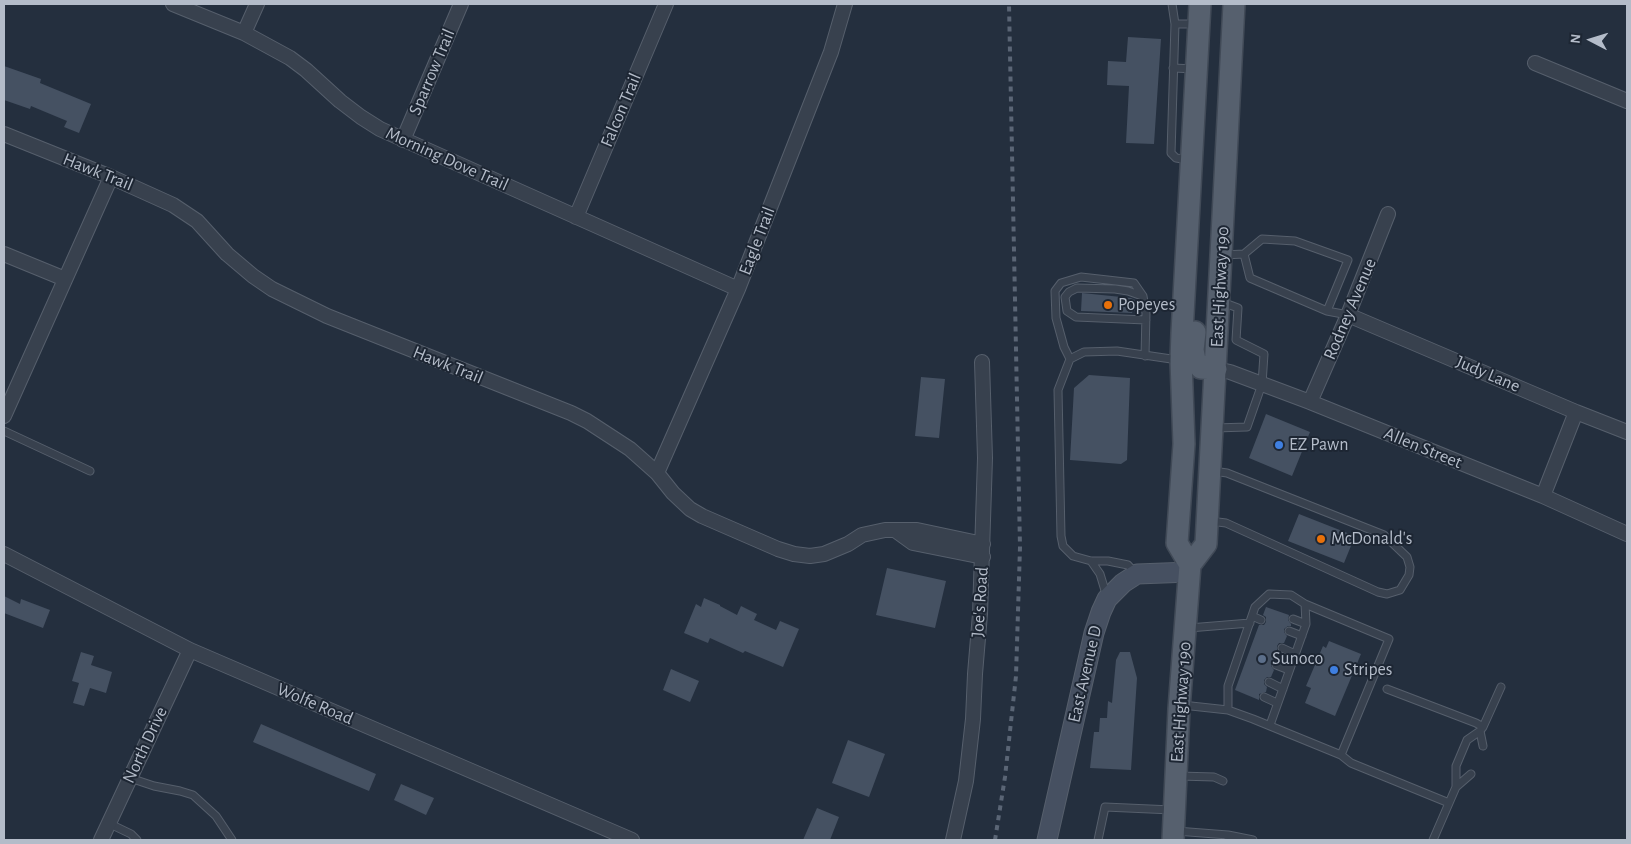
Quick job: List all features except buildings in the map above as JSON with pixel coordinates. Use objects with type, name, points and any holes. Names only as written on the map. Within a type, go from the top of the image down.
[{"type":"main road","name":"East Highway 190","points":[[1174,827],[1180,705],[1190,569],[1206,544],[1234,4]]},
{"type":"main road","name":"East Highway 190","points":[[1190,569],[1177,543],[1184,444],[1181,360],[1199,14]]},
{"type":"main road","points":[[1189,205],[1201,231],[1195,360],[1201,368],[1216,370]]},
{"type":"main road","points":[[1137,574],[1190,569]]},
{"type":"main road","name":"East Avenue D","points":[[1047,840],[1094,633],[1101,612],[1108,599],[1123,583],[1137,574]]},
{"type":"street","name":"Morning Dove Trail","points":[[173,4],[244,33],[290,58],[340,101],[380,129],[738,289]]},
{"type":"street","points":[[244,33],[257,4]]},
{"type":"street","name":"Sparrow Trail","points":[[404,140],[461,4]]},
{"type":"street","name":"Falcon Trail","points":[[576,217],[666,4]]},
{"type":"street","name":"Eagle Trail","points":[[657,474],[738,289],[831,52],[846,4]]},
{"type":"street","points":[[1535,63],[1627,101]]},
{"type":"street","name":"Hawk Trail","points":[[4,134],[111,177],[173,205],[197,221],[227,254],[252,276],[272,289],[327,316],[579,417],[630,449],[657,474],[672,494],[702,516],[794,554],[810,556],[824,554],[848,544],[862,535],[885,530],[895,530],[912,543],[983,551]]},
{"type":"street","points":[[4,416],[111,177]]},
{"type":"street","name":"Rodney Avenue","points":[[1310,402],[1348,315],[1388,214]]},
{"type":"street","points":[[4,254],[65,279]]},
{"type":"street","name":"Judy Lane","points":[[1348,315],[1627,432]]},
{"type":"street","name":"Joe's Road","points":[[953,840],[966,781],[973,719],[974,674],[980,614],[985,458],[982,362]]},
{"type":"street","name":"Allen Street","points":[[1216,370],[1230,372],[1310,402],[1543,496],[1627,534]]},
{"type":"street","points":[[1543,496],[1576,412]]},
{"type":"street","name":"Wolfe Road","points":[[4,554],[190,650],[632,840]]},
{"type":"street","name":"North Drive","points":[[101,840],[190,650]]},
{"type":"lane","points":[[1172,4],[1175,24],[1170,152],[1176,158],[1192,160]]},
{"type":"lane","points":[[1175,24],[1199,14]]},
{"type":"lane","points":[[1173,68],[1196,69]]},
{"type":"lane","points":[[1222,255],[1244,254],[1262,239],[1294,241],[1348,260],[1327,311]]},
{"type":"lane","points":[[1244,254],[1250,278],[1327,311],[1348,315]]},
{"type":"lane","points":[[1070,359],[1064,347],[1056,318],[1056,292],[1061,283],[1081,277],[1134,283],[1142,296],[1146,320],[1145,356]]},
{"type":"lane","points":[[1142,296],[1128,291],[1077,288],[1068,292],[1065,297],[1067,311],[1076,317],[1146,320]]},
{"type":"lane","points":[[1213,428],[1247,427],[1262,384],[1264,354],[1236,340],[1238,308],[1219,301]]},
{"type":"lane","points":[[1137,574],[1128,566],[1108,561],[1091,561],[1072,556],[1063,546],[1060,536],[1058,390],[1070,359],[1084,352],[1118,351],[1181,360]]},
{"type":"lane","points":[[4,432],[90,471]]},
{"type":"lane","points":[[1207,521],[1226,523],[1378,592],[1387,594],[1400,590],[1409,575],[1410,567],[1407,557],[1384,535],[1227,473],[1210,471]]},
{"type":"lane","points":[[1091,561],[1100,574],[1108,599]]},
{"type":"lane","points":[[1228,710],[1238,670],[1240,650],[1255,606],[1269,594],[1292,595],[1305,604],[1389,639],[1342,755]]},
{"type":"lane","points":[[1257,604],[1266,608]]},
{"type":"lane","points":[[1270,725],[1306,624],[1305,604]]},
{"type":"lane","points":[[1293,619],[1306,624]]},
{"type":"lane","points":[[1186,628],[1261,620]]},
{"type":"lane","points":[[1288,631],[1302,636]]},
{"type":"lane","points":[[1246,635],[1254,638]]},
{"type":"lane","points":[[1282,648],[1295,654]]},
{"type":"lane","points":[[1240,650],[1248,654]]},
{"type":"lane","points":[[1276,665],[1289,670]]},
{"type":"lane","points":[[1269,682],[1283,689]]},
{"type":"lane","points":[[1483,746],[1482,729],[1501,687]]},
{"type":"lane","points":[[1387,690],[1482,729]]},
{"type":"lane","points":[[1264,697],[1277,703]]},
{"type":"lane","points":[[1180,705],[1228,710],[1270,725],[1342,755],[1351,763],[1449,803]]},
{"type":"lane","points":[[1433,840],[1456,787],[1456,766],[1467,740],[1482,729]]},
{"type":"lane","points":[[1456,787],[1471,774]]},
{"type":"lane","points":[[1176,776],[1214,777],[1223,781]]},
{"type":"lane","points":[[130,778],[193,795],[216,816],[232,840]]},
{"type":"lane","points":[[1098,840],[1105,807],[1174,827],[1252,840]]},
{"type":"lane","points":[[108,823],[131,834],[137,840]]},
{"type":"railway","points":[[995,840],[1005,777],[1016,676],[1020,547],[1009,4]]},
{"type":"place","name":"Popeyes","points":[[1108,305]]},
{"type":"place","name":"EZ Pawn","points":[[1279,445]]},
{"type":"place","name":"McDonald's","points":[[1321,539]]},
{"type":"place","name":"Sunoco","points":[[1262,659]]},
{"type":"place","name":"Stripes","points":[[1334,670]]}]
